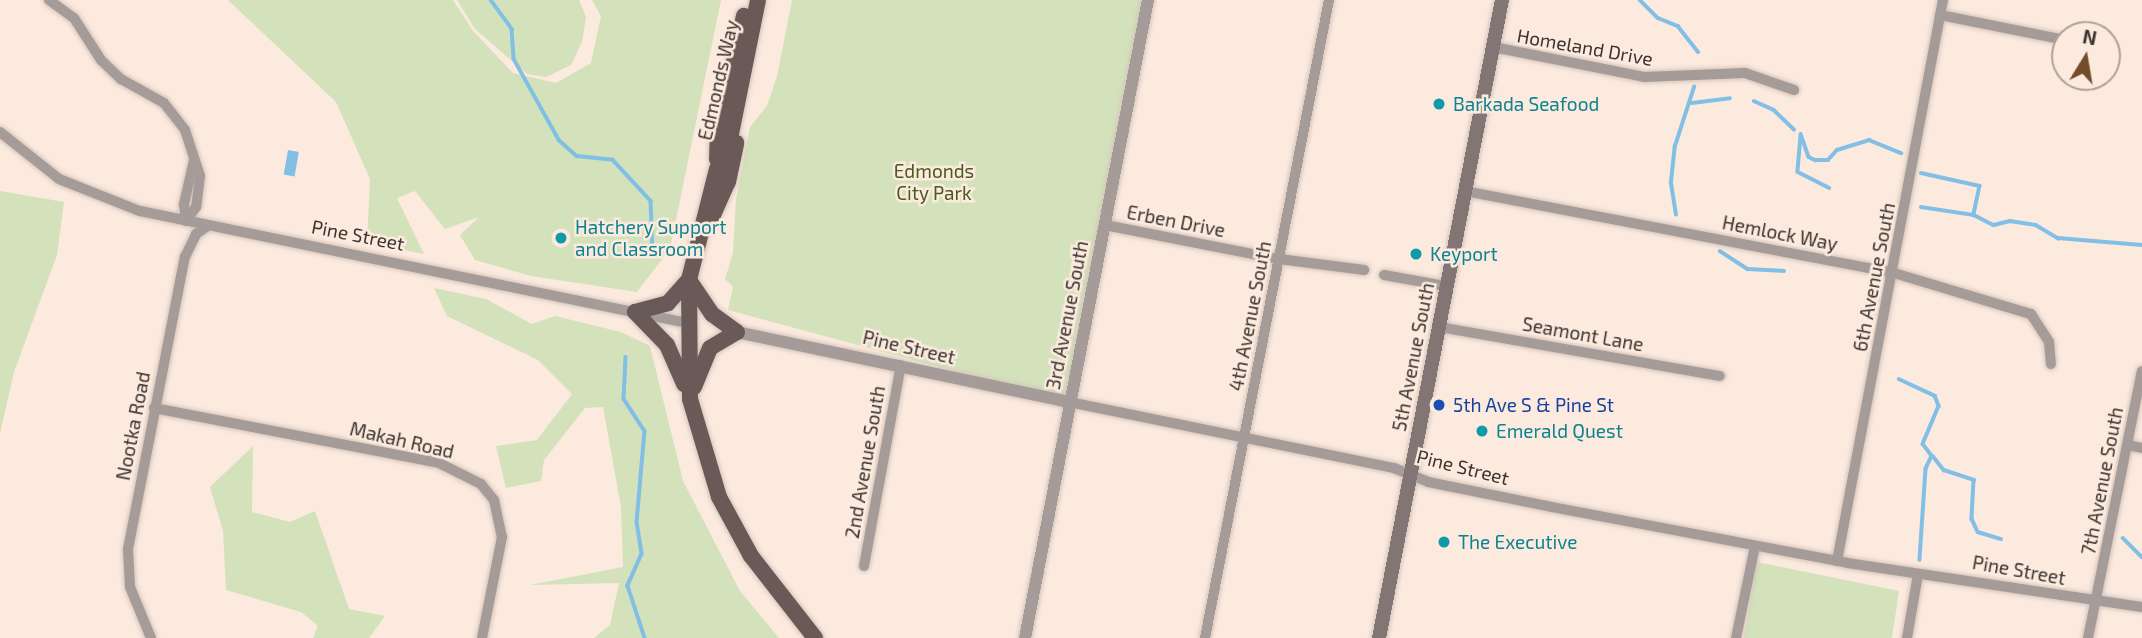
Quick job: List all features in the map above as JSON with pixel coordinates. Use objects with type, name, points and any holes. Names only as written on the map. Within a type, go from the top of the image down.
[{"type":"main road","name":"Edmonds Way","points":[[717,169],[718,135],[747,0]]},
{"type":"main road","name":"Edmonds Way","points":[[758,0],[730,139],[717,169],[689,280],[687,323],[691,399],[719,497],[751,556],[815,638]]},
{"type":"main road","points":[[697,252],[728,182],[764,0]]},
{"type":"main road","name":"5th Avenue South","points":[[1379,638],[1502,0]]},
{"type":"main road","points":[[689,280],[712,314],[737,332],[710,348],[701,361],[691,399],[667,345],[635,312],[668,303],[689,280]]},
{"type":"street","points":[[49,0],[74,18],[101,60],[121,79],[164,103],[184,130],[194,160],[184,204],[186,221]]},
{"type":"street","name":"3rd Avenue South","points":[[1025,638],[1147,0]]},
{"type":"street","name":"4th Avenue South","points":[[1205,638],[1329,0]]},
{"type":"street","name":"6th Avenue South","points":[[1837,561],[1894,272],[1943,0]]},
{"type":"street","points":[[1940,15],[2051,37]]},
{"type":"street","name":"Homeland Drive","points":[[1493,47],[1644,77],[1745,73],[1794,90]]},
{"type":"street","name":"Pine Street","points":[[0,132],[36,164],[91,196],[208,226],[687,323]]},
{"type":"street","name":"Hemlock Way","points":[[1465,191],[1894,272],[2031,314],[2049,342],[2050,364]]},
{"type":"street","name":"Erben Drive","points":[[1105,225],[1279,259],[1364,270]]},
{"type":"street","name":"Nootka Road","points":[[151,638],[130,587],[128,549],[185,257],[196,234],[208,226]]},
{"type":"street","points":[[1384,275],[1446,286]]},
{"type":"street","name":"Seamont Lane","points":[[1439,327],[1720,376]]},
{"type":"street","name":"Pine Street","points":[[737,332],[1394,468],[1428,482],[1837,561],[2142,607]]},
{"type":"street","name":"2nd Avenue South","points":[[864,566],[901,365]]},
{"type":"street","name":"7th Avenue South","points":[[2088,638],[2142,371]]},
{"type":"street","name":"Makah Road","points":[[154,408],[429,461],[455,469],[481,484],[494,500],[502,537],[482,638]]},
{"type":"street","points":[[2127,445],[2142,448]]},
{"type":"street","points":[[1736,638],[1755,546]]},
{"type":"street","points":[[1907,638],[1918,574]]},
{"type":"green space","points":[[228,0],[453,0],[473,31],[513,73],[556,83],[591,63],[601,16],[592,0],[721,0],[670,249],[637,292],[531,276],[475,260],[460,235],[479,217],[445,229],[415,191],[397,198],[424,254],[367,243],[370,179],[336,102]]},
{"type":"green space","points":[[457,0],[579,0],[586,17],[582,42],[571,65],[546,77],[527,74],[475,29]]},
{"type":"green space","name":"Edmonds City Park","points":[[792,0],[1147,0],[1069,402],[728,310],[733,287],[725,279],[733,253],[736,199],[750,127],[767,106],[777,76]]},
{"type":"green space","points":[[0,191],[64,202],[57,255],[14,372],[0,434]]},
{"type":"green space","points":[[434,288],[486,299],[532,324],[555,316],[621,332],[650,346],[683,481],[740,591],[779,638],[594,638],[610,625],[619,583],[530,585],[623,567],[621,507],[603,407],[585,408],[544,460],[541,481],[506,488],[496,446],[537,440],[572,394],[538,360],[447,316]]},
{"type":"green space","points":[[253,446],[252,512],[290,522],[315,511],[349,609],[385,616],[369,638],[313,638],[318,626],[301,612],[226,590],[223,531],[210,487]]},
{"type":"green space","points":[[1757,562],[1899,591],[1892,638],[1744,638]]},
{"type":"water","points":[[288,150],[299,152],[294,177],[284,175]]},
{"type":"waterway","points":[[491,0],[512,29],[514,59],[559,140],[577,156],[613,160],[651,201],[653,255]]},
{"type":"waterway","points":[[1640,0],[1658,18],[1678,26],[1698,52]]},
{"type":"waterway","points":[[1676,215],[1671,182],[1675,146],[1694,87]]},
{"type":"waterway","points":[[1692,103],[1730,98]]},
{"type":"waterway","points":[[1754,101],[1774,110],[1794,129]]},
{"type":"waterway","points":[[1801,134],[1809,157],[1815,160],[1828,160],[1837,150],[1869,140],[1902,153]]},
{"type":"waterway","points":[[1801,136],[1798,172],[1829,188]]},
{"type":"waterway","points":[[1921,173],[1980,186],[1974,215]]},
{"type":"waterway","points":[[1921,207],[1974,215],[1994,225],[2010,221],[2036,225],[2058,238],[2142,245]]},
{"type":"waterway","points":[[1720,251],[1748,269],[1784,271]]},
{"type":"waterway","points":[[626,357],[624,399],[645,431],[637,522],[642,554],[628,586],[645,638]]},
{"type":"waterway","points":[[1899,379],[1935,396],[1939,406],[1923,444],[1932,456],[1926,469],[1920,560]]},
{"type":"waterway","points":[[1933,456],[1944,470],[1974,480],[1972,519],[1978,532],[2001,539]]},
{"type":"waterway","points":[[2123,538],[2142,557]]},
{"type":"place","name":"Barkada Seafood","points":[[1439,104]]},
{"type":"place","name":"Hatchery Support and Classroom","points":[[561,238]]},
{"type":"place","name":"Keyport","points":[[1416,254]]},
{"type":"place","name":"5th Ave S & Pine St","points":[[1439,405]]},
{"type":"place","name":"Emerald Quest","points":[[1482,431]]},
{"type":"place","name":"The Executive","points":[[1444,542]]}]
